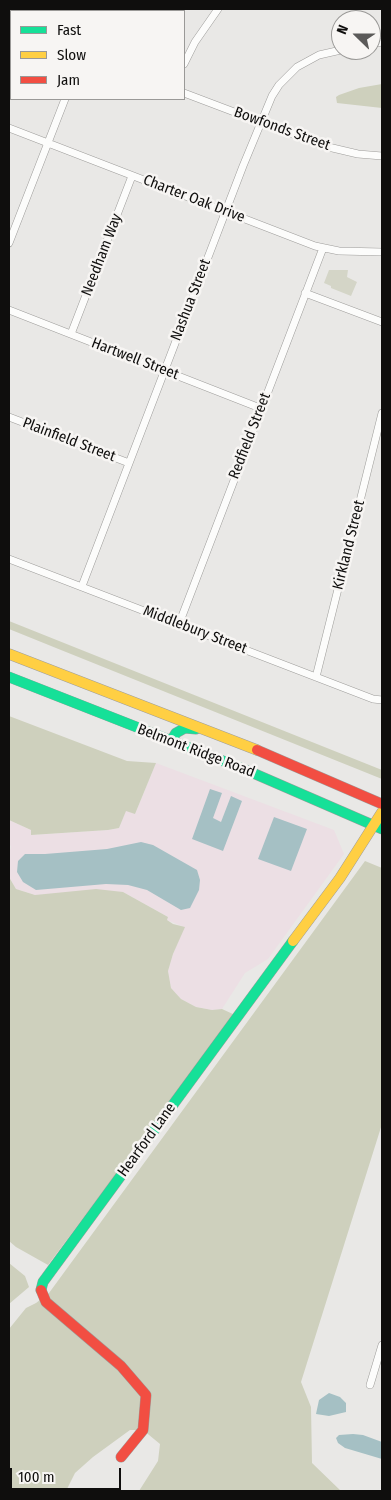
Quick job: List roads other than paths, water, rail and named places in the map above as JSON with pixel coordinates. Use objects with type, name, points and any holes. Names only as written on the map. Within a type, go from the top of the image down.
[{"type":"main road","name":"Belmont Ridge Road","points":[[9,654],[296,766],[382,804]]},
{"type":"main road","name":"Belmont Ridge Road","points":[[9,678],[246,770],[378,827]]},
{"type":"main road","points":[[171,741],[176,733],[185,728],[204,730]]},
{"type":"main road","name":"Hearford Lane","points":[[121,1457],[143,1430],[146,1395],[121,1366],[46,1302],[40,1291],[43,1282],[378,827],[382,812]]},
{"type":"street","points":[[185,62],[194,42],[218,9]]},
{"type":"street","name":"Nashua Street","points":[[82,586],[260,122],[272,96],[288,74],[308,60],[331,52]]},
{"type":"street","name":"Bowfonds Street","points":[[185,93],[341,151],[382,156]]},
{"type":"street","points":[[9,243],[65,100]]},
{"type":"street","name":"Charter Oak Drive","points":[[9,128],[323,248],[355,253],[382,252]]},
{"type":"street","name":"Needham Way","points":[[71,334],[132,176]]},
{"type":"street","name":"Redfield Street","points":[[179,624],[260,408],[323,248]]},
{"type":"street","points":[[305,293],[382,322]]},
{"type":"street","name":"Hartwell Street","points":[[9,310],[260,408]]},
{"type":"street","name":"Kirkland Street","points":[[316,677],[382,413]]},
{"type":"street","name":"Plainfield Street","points":[[9,417],[129,463]]},
{"type":"street","name":"Middlebury Street","points":[[9,558],[316,677],[374,699],[382,700]]},
{"type":"street","points":[[370,1385],[381,1357],[382,1345]]},
{"type":"water","points":[[210,789],[222,793],[213,818],[221,822],[231,796],[242,801],[223,851],[192,839]]},
{"type":"water","points":[[274,817],[307,829],[291,871],[258,859]]},
{"type":"water","points":[[141,842],[153,845],[197,870],[200,880],[199,890],[190,908],[181,910],[147,890],[128,885],[106,884],[36,890],[23,882],[17,872],[18,861],[25,854],[107,849]]},
{"type":"water","points":[[329,1393],[340,1397],[346,1403],[346,1412],[329,1416],[316,1414],[319,1400]]},
{"type":"water","points":[[339,1435],[363,1435],[382,1442],[382,1459],[345,1448],[338,1443],[336,1438]]}]
